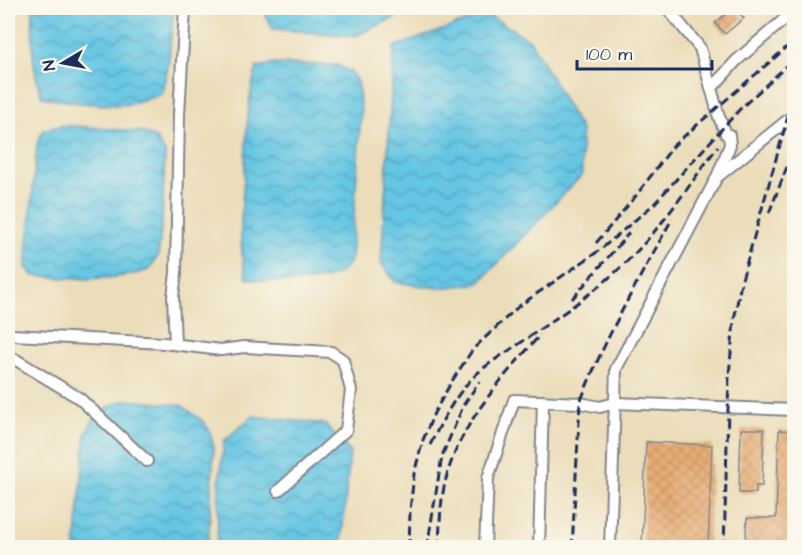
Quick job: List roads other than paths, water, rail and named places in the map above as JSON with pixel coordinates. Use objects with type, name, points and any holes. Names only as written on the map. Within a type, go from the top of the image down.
[{"type":"lane","points":[[175,344],[173,297],[176,273],[179,114],[185,8]]},
{"type":"lane","points":[[610,548],[616,369],[717,177],[730,145],[729,135],[724,129],[700,48],[667,8]]},
{"type":"lane","points":[[711,88],[736,61],[795,11]]},
{"type":"lane","points":[[717,177],[795,115]]},
{"type":"lane","points":[[8,337],[13,335],[175,344],[221,350],[244,347],[331,352],[343,360],[351,390],[346,430],[278,491]]},
{"type":"lane","points":[[8,356],[79,398],[147,461]]},
{"type":"lane","points":[[485,548],[488,478],[514,400],[600,406],[615,403],[795,410]]},
{"type":"lane","points":[[539,548],[543,401]]},
{"type":"water","points":[[33,8],[174,8],[168,67],[162,94],[138,102],[119,105],[86,104],[42,97],[34,64]]},
{"type":"water","points":[[265,8],[416,8],[355,36],[273,29],[266,17]]},
{"type":"water","points":[[487,14],[530,40],[581,130],[582,175],[479,283],[439,288],[395,282],[381,263],[394,47]]},
{"type":"water","points":[[273,64],[337,65],[351,72],[358,84],[361,112],[351,260],[342,271],[323,279],[296,282],[247,279],[242,251],[241,221],[249,103],[257,67]]},
{"type":"water","points":[[65,125],[142,132],[156,138],[165,153],[158,256],[149,270],[106,278],[78,279],[34,276],[26,267],[37,144],[43,130]]},
{"type":"water","points":[[126,400],[181,405],[204,422],[210,432],[214,448],[208,547],[75,548],[86,434],[97,416],[113,405]]},
{"type":"water","points":[[252,416],[325,424],[350,452],[341,547],[217,548],[219,484],[224,441]]},
{"type":"railway","points":[[596,243],[635,197],[674,145],[794,41]]},
{"type":"railway","points":[[409,548],[414,474],[423,440],[434,413],[473,349],[519,306],[600,250],[654,204],[740,109],[794,59]]},
{"type":"railway","points":[[724,548],[729,375],[734,320],[741,283],[794,95]]},
{"type":"railway","points":[[430,445],[453,403],[467,384],[493,361],[584,298],[621,267],[660,224],[718,146]]},
{"type":"railway","points":[[769,213],[794,149]]},
{"type":"railway","points":[[572,548],[580,403],[611,332],[672,219]]},
{"type":"railway","points":[[572,299],[629,233]]},
{"type":"railway","points":[[439,548],[445,484],[463,436],[486,400],[540,335]]},
{"type":"railway","points":[[427,548],[442,456],[464,404],[480,381]]}]
